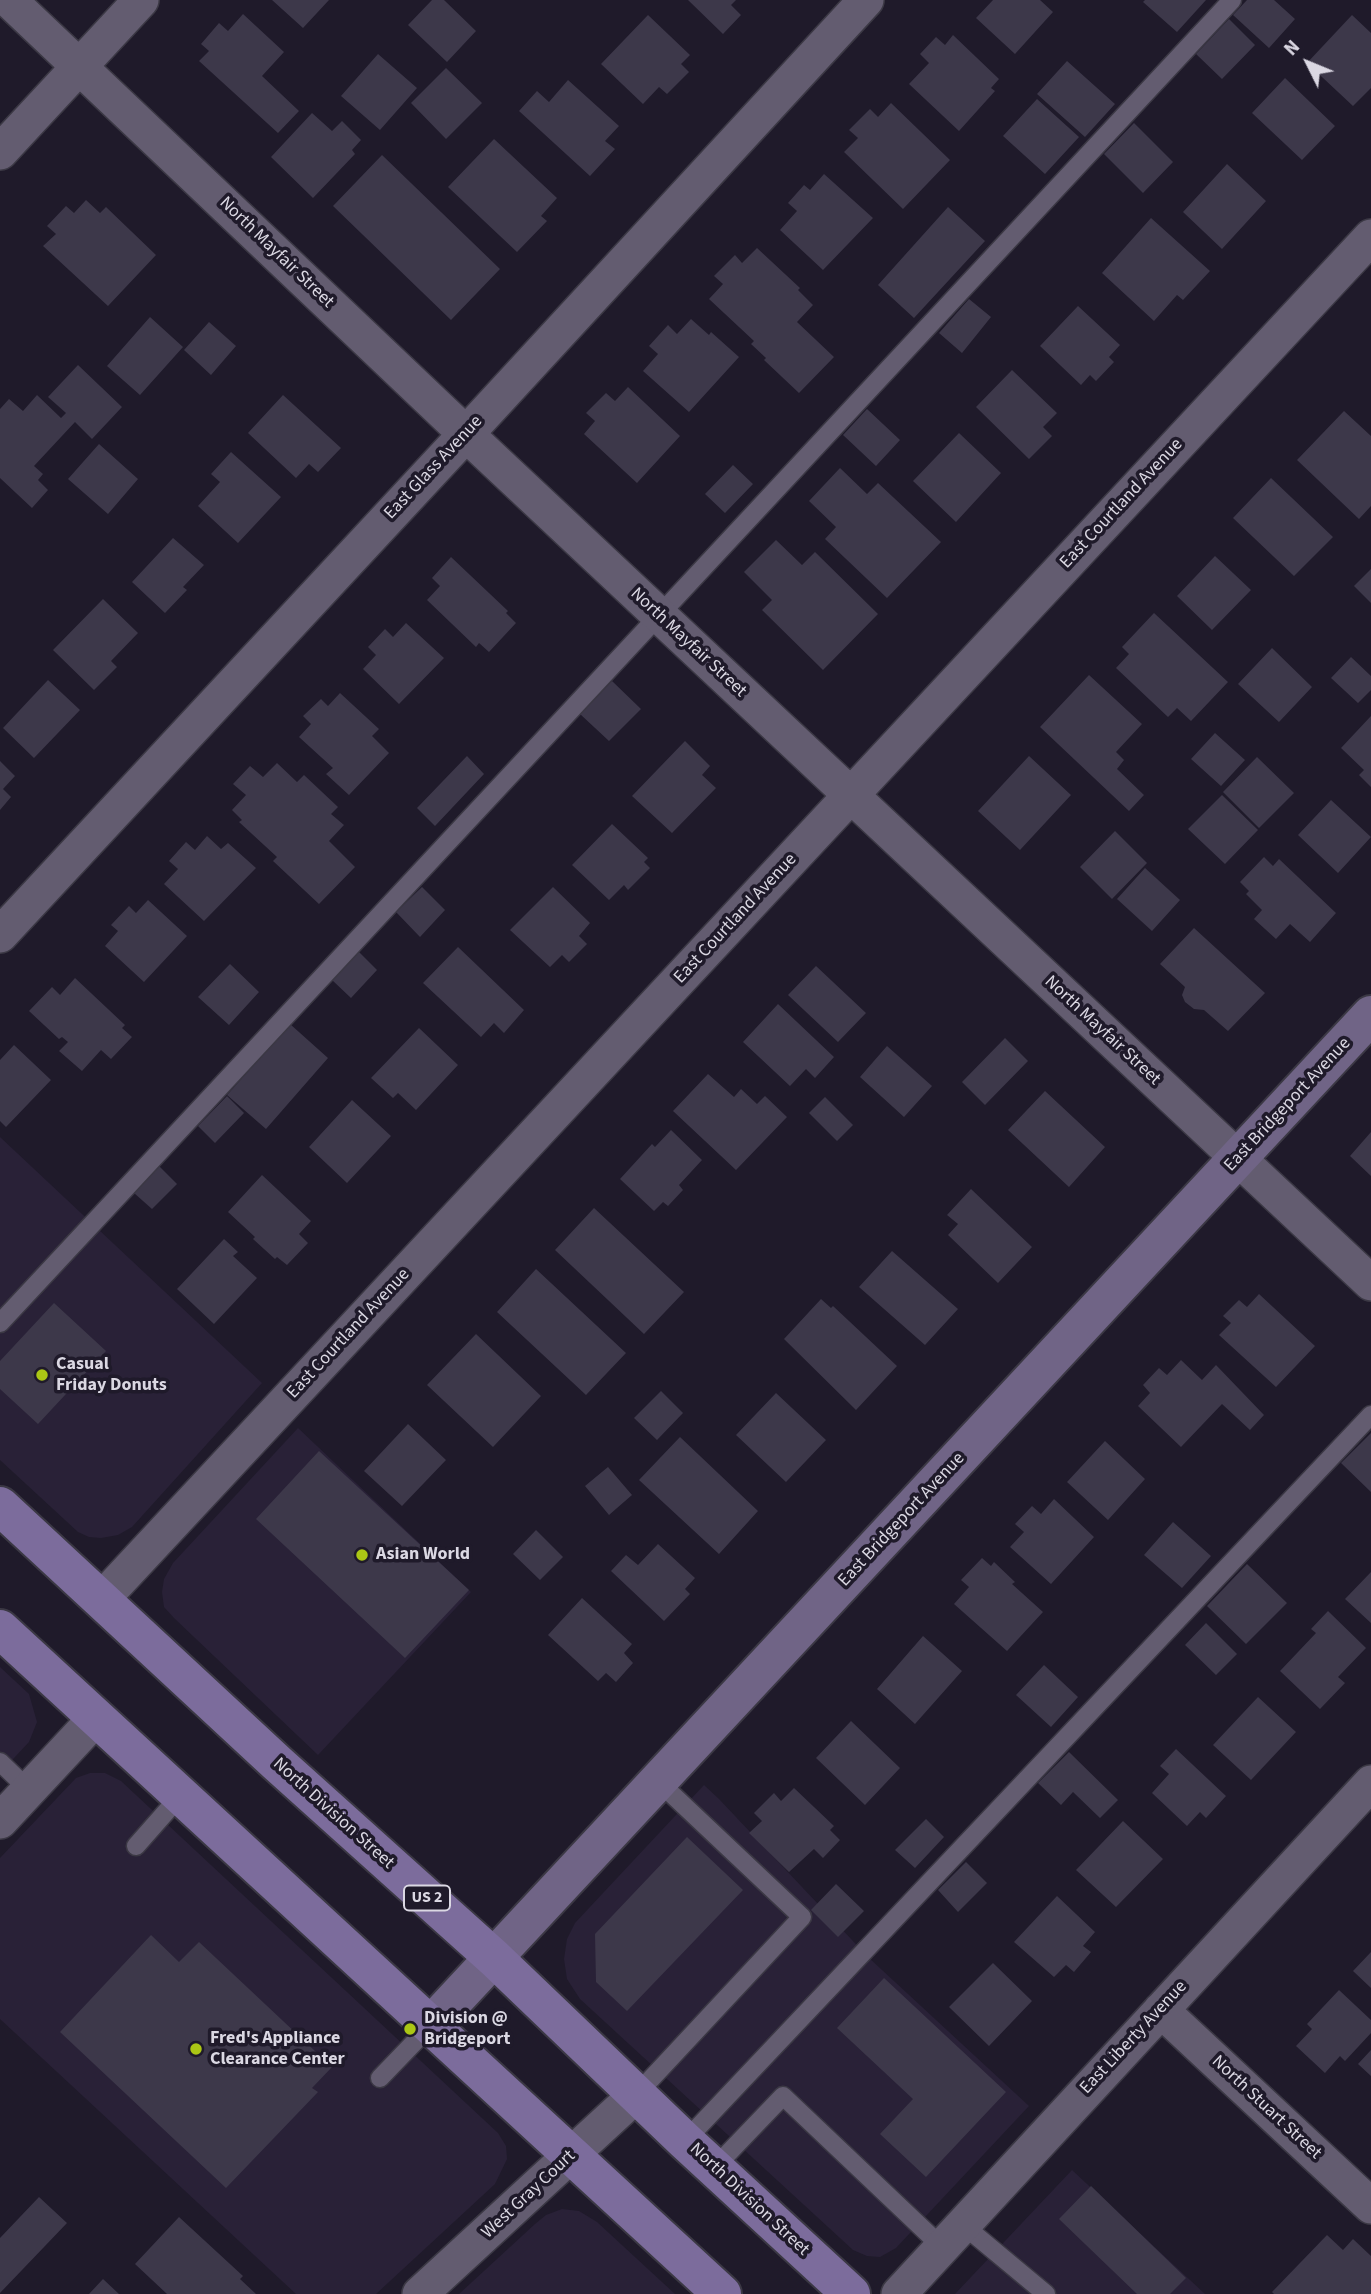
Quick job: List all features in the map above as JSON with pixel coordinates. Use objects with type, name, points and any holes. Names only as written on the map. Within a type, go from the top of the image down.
[{"type":"main road","name":"North Division Street","points":[[7,1525],[101,1600],[494,1958],[636,2095],[851,2294]]},
{"type":"main road","points":[[0,1629],[722,2294]]},
{"type":"street","name":"North Mayfair Street","points":[[9,0],[850,796],[1371,1283]]},
{"type":"street","points":[[0,152],[141,0]]},
{"type":"street","name":"East Glass Avenue","points":[[0,935],[866,0]]},
{"type":"street","name":"East Courtland Avenue","points":[[101,1600],[1371,237]]},
{"type":"street","name":"East Bridgeport Avenue","points":[[431,2025],[1371,1015]]},
{"type":"street","points":[[0,1821],[95,1719]]},
{"type":"street","name":"East Liberty Avenue","points":[[899,2294],[1371,1783]]},
{"type":"street","name":"North Stuart Street","points":[[1161,2010],[1371,2206]]},
{"type":"street","name":"West Gray Court","points":[[420,2294],[636,2095]]},
{"type":"lane","points":[[0,1322],[1232,0]]},
{"type":"lane","points":[[685,2141],[1371,1415]]},
{"type":"lane","points":[[0,1762],[29,1790]]},
{"type":"lane","points":[[636,2095],[802,1917],[659,1782]]},
{"type":"lane","points":[[136,1846],[180,1796]]},
{"type":"lane","points":[[380,2078],[431,2025]]},
{"type":"lane","points":[[714,2168],[783,2096],[951,2235],[1046,2294]]},
{"type":"shaded area","points":[[0,1137],[262,1383],[132,1527],[118,1535],[101,1538],[78,1532],[0,1460]]},
{"type":"shaded area","points":[[298,1428],[471,1592],[318,1755],[174,1618],[164,1607],[162,1592],[164,1579],[173,1563]]},
{"type":"shaded area","points":[[0,1667],[29,1694],[37,1722],[29,1742],[0,1773]]},
{"type":"shaded area","points":[[90,1773],[105,1773],[121,1781],[498,2133],[506,2146],[507,2159],[495,2184],[376,2294],[296,2294],[0,2019],[0,1858],[76,1778]]},
{"type":"shaded area","points":[[704,1785],[868,1957],[1029,2106],[896,2248],[880,2257],[867,2256],[853,2250],[580,1999],[567,1979],[564,1959],[567,1939],[575,1923]]},
{"type":"shaded area","points":[[1072,2170],[1205,2294],[955,2294]]},
{"type":"shaded area","points":[[562,2209],[579,2211],[597,2222],[675,2294],[459,2294],[535,2224],[546,2215]]},
{"type":"building","points":[[272,0],[329,0],[303,28]]},
{"type":"building","points":[[432,0],[444,0],[476,31],[447,62],[408,25]]},
{"type":"building","points":[[688,0],[736,0],[731,5],[741,15],[723,34]]},
{"type":"building","points":[[993,0],[1040,0],[1053,12],[1015,54],[976,18]]},
{"type":"building","points":[[1206,0],[1177,32],[1143,2]]},
{"type":"building","points":[[1247,0],[1274,0],[1295,19],[1269,48],[1233,15]]},
{"type":"building","points":[[243,14],[284,52],[262,76],[299,111],[278,133],[199,61],[209,51],[201,44],[219,23],[228,31]]},
{"type":"building","points":[[648,15],[690,55],[681,64],[689,72],[667,94],[659,87],[643,104],[601,64]]},
{"type":"building","points":[[1352,15],[1371,33],[1371,88],[1353,106],[1307,63]]},
{"type":"building","points":[[1229,19],[1255,45],[1222,79],[1196,54]]},
{"type":"building","points":[[953,35],[999,79],[991,88],[995,91],[959,131],[909,84],[929,63],[920,54],[936,37],[945,45]]},
{"type":"building","points":[[378,54],[417,88],[380,130],[341,96]]},
{"type":"building","points":[[1067,61],[1115,104],[1085,137],[1037,94]]},
{"type":"building","points":[[446,68],[482,103],[446,139],[411,103]]},
{"type":"building","points":[[1285,78],[1335,126],[1302,160],[1252,113]]},
{"type":"building","points":[[568,80],[619,126],[605,141],[615,149],[590,176],[519,111],[537,91],[549,102]]},
{"type":"building","points":[[1037,99],[1079,137],[1045,174],[1003,136]]},
{"type":"building","points":[[891,103],[950,160],[903,209],[844,152],[858,138],[849,130],[870,109],[878,117]]},
{"type":"building","points":[[312,113],[332,131],[342,121],[361,140],[352,150],[355,154],[313,198],[271,157]]},
{"type":"building","points":[[1134,123],[1173,162],[1143,193],[1104,154]]},
{"type":"building","points":[[494,139],[557,198],[541,216],[547,221],[517,252],[448,187]]},
{"type":"building","points":[[382,155],[500,269],[451,320],[333,206]]},
{"type":"building","points":[[1227,164],[1266,201],[1222,249],[1183,212]]},
{"type":"building","points":[[824,174],[873,218],[823,270],[780,230],[797,211],[788,203],[804,185],[810,190]]},
{"type":"building","points":[[86,200],[100,213],[106,207],[156,255],[108,306],[43,246],[56,234],[47,226],[66,206],[74,213]]},
{"type":"building","points":[[948,207],[985,241],[914,318],[878,285]]},
{"type":"building","points":[[1151,218],[1210,271],[1183,300],[1177,295],[1154,321],[1102,273]]},
{"type":"building","points":[[757,248],[800,288],[798,290],[813,305],[797,322],[834,357],[799,393],[764,360],[766,358],[751,344],[754,341],[709,299],[723,284],[714,276],[735,255],[742,263]]},
{"type":"building","points":[[969,299],[991,317],[962,353],[939,333]]},
{"type":"building","points":[[1078,306],[1120,345],[1109,357],[1114,362],[1096,381],[1090,375],[1081,385],[1040,346]]},
{"type":"building","points":[[150,317],[183,347],[140,395],[107,366]]},
{"type":"building","points":[[691,319],[709,335],[711,332],[739,357],[689,412],[643,371],[658,354],[649,346],[668,325],[677,334]]},
{"type":"building","points":[[209,322],[236,346],[211,375],[184,350]]},
{"type":"building","points":[[78,365],[122,407],[92,439],[75,422],[34,466],[43,474],[38,480],[48,490],[32,508],[0,478],[0,409],[9,399],[23,411],[37,395],[61,418],[66,413],[48,397]]},
{"type":"building","points":[[1012,370],[1057,413],[1043,427],[1052,436],[1029,459],[976,407]]},
{"type":"building","points":[[628,387],[680,436],[637,483],[584,434],[595,421],[586,413],[606,393],[615,401]]},
{"type":"building","points":[[283,395],[341,448],[318,472],[309,464],[296,478],[248,433]]},
{"type":"building","points":[[867,409],[900,440],[876,466],[843,435]]},
{"type":"building","points":[[1344,411],[1371,436],[1371,506],[1359,519],[1297,460]]},
{"type":"building","points":[[959,433],[1001,473],[956,522],[913,481]]},
{"type":"building","points":[[99,444],[138,479],[108,514],[68,479]]},
{"type":"building","points":[[231,452],[281,497],[238,543],[198,506],[220,482],[211,474]]},
{"type":"building","points":[[733,465],[753,484],[725,513],[705,494]]},
{"type":"building","points":[[840,468],[867,494],[878,483],[941,542],[887,598],[825,539],[836,527],[809,501]]},
{"type":"building","points":[[1271,478],[1333,537],[1294,576],[1233,518]]},
{"type":"building","points":[[173,538],[204,565],[183,587],[187,590],[165,613],[132,582]]},
{"type":"building","points":[[776,540],[802,565],[815,552],[878,614],[823,670],[762,610],[772,600],[744,572]]},
{"type":"building","points":[[1215,556],[1251,590],[1212,630],[1177,596]]},
{"type":"building","points":[[451,557],[508,611],[506,613],[516,623],[489,652],[479,643],[476,647],[427,600],[440,586],[432,578]]},
{"type":"building","points":[[1371,569],[1371,603],[1354,586]]},
{"type":"building","points":[[103,599],[138,633],[111,661],[117,667],[94,690],[53,650]]},
{"type":"building","points":[[1154,613],[1228,682],[1191,721],[1177,708],[1168,717],[1116,668],[1129,654],[1122,647]]},
{"type":"building","points":[[406,623],[444,658],[399,704],[363,669],[376,655],[368,647],[385,629],[393,637]]},
{"type":"building","points":[[1272,648],[1312,687],[1279,722],[1238,684]]},
{"type":"building","points":[[1351,657],[1371,676],[1371,690],[1358,703],[1331,678]]},
{"type":"building","points":[[1089,675],[1142,724],[1116,752],[1124,760],[1117,769],[1144,795],[1129,811],[1040,727]]},
{"type":"building","points":[[48,680],[80,710],[34,758],[3,728]]},
{"type":"building","points":[[612,681],[641,709],[609,741],[580,714]]},
{"type":"building","points":[[340,693],[379,729],[372,736],[389,753],[349,795],[326,774],[333,768],[299,737],[311,724],[303,716],[321,699],[328,706]]},
{"type":"building","points":[[1371,716],[1371,787],[1359,775],[1364,770],[1341,748]]},
{"type":"building","points":[[1215,733],[1245,760],[1221,786],[1191,759]]},
{"type":"building","points":[[685,741],[710,766],[702,775],[716,788],[672,833],[632,796]]},
{"type":"building","points":[[467,756],[484,774],[435,826],[417,808]]},
{"type":"building","points":[[1029,756],[1071,795],[1020,850],[978,811]]},
{"type":"building","points":[[1257,757],[1294,793],[1259,828],[1223,792]]},
{"type":"building","points":[[0,761],[15,776],[3,789],[11,797],[0,810]]},
{"type":"building","points":[[277,763],[297,782],[304,775],[338,807],[331,814],[344,825],[329,841],[355,867],[319,904],[273,861],[277,857],[239,822],[242,820],[232,810],[246,795],[233,784],[250,766],[263,777]]},
{"type":"building","points":[[1222,795],[1258,830],[1225,864],[1188,829]]},
{"type":"building","points":[[1331,800],[1371,837],[1338,873],[1298,835]]},
{"type":"building","points":[[612,824],[648,858],[644,862],[650,868],[628,890],[624,885],[609,900],[572,865]]},
{"type":"building","points":[[1115,831],[1147,863],[1112,899],[1080,867]]},
{"type":"building","points":[[207,836],[221,849],[228,843],[256,868],[204,921],[164,884],[178,869],[169,861],[186,842],[195,850]]},
{"type":"building","points":[[1264,857],[1273,866],[1279,859],[1336,913],[1310,942],[1290,924],[1276,939],[1254,919],[1262,910],[1246,894],[1249,891],[1240,882]]},
{"type":"building","points":[[1145,868],[1180,900],[1152,931],[1117,899]]},
{"type":"building","points":[[422,887],[445,910],[420,937],[396,912]]},
{"type":"building","points":[[553,887],[590,923],[579,936],[587,944],[569,962],[562,955],[550,967],[510,930]]},
{"type":"building","points":[[148,900],[187,936],[144,982],[105,946],[118,931],[111,925],[129,906],[136,913]]},
{"type":"building","points":[[1194,928],[1265,993],[1228,1031],[1204,1010],[1194,1009],[1185,1002],[1182,995],[1185,987],[1160,964]]},
{"type":"building","points":[[458,947],[524,1010],[504,1033],[494,1023],[481,1037],[423,983]]},
{"type":"building","points":[[359,952],[377,970],[351,998],[332,980]]},
{"type":"building","points":[[230,964],[259,992],[229,1025],[198,997]]},
{"type":"building","points":[[816,966],[866,1013],[838,1042],[788,995]]},
{"type":"building","points":[[75,978],[125,1025],[122,1028],[132,1037],[111,1059],[101,1050],[82,1071],[59,1051],[68,1042],[62,1037],[59,1039],[29,1011],[52,987],[60,995]]},
{"type":"building","points":[[778,1004],[834,1057],[815,1078],[806,1069],[790,1086],[743,1042]]},
{"type":"building","points":[[290,1024],[328,1058],[266,1129],[227,1095]]},
{"type":"building","points":[[419,1028],[458,1065],[416,1110],[398,1093],[393,1098],[371,1078]]},
{"type":"building","points":[[1005,1038],[1028,1061],[985,1105],[962,1082]]},
{"type":"building","points":[[14,1045],[51,1080],[6,1127],[0,1121],[0,1060]]},
{"type":"building","points":[[887,1046],[932,1086],[904,1117],[860,1077]]},
{"type":"building","points":[[708,1074],[734,1097],[741,1089],[757,1104],[765,1096],[787,1117],[736,1170],[673,1111]]},
{"type":"building","points":[[1045,1091],[1105,1147],[1069,1187],[1008,1130]]},
{"type":"building","points":[[227,1096],[244,1113],[215,1143],[198,1126]]},
{"type":"building","points":[[825,1097],[853,1125],[837,1141],[809,1113]]},
{"type":"building","points":[[352,1100],[391,1136],[347,1183],[309,1147]]},
{"type":"building","points":[[671,1130],[702,1160],[679,1185],[683,1190],[668,1206],[663,1202],[654,1211],[620,1179],[652,1144],[655,1147]]},
{"type":"building","points":[[1371,1132],[1371,1176],[1350,1156]]},
{"type":"building","points":[[159,1166],[177,1184],[152,1209],[134,1193]]},
{"type":"building","points":[[262,1175],[311,1221],[299,1234],[308,1243],[287,1265],[277,1257],[275,1259],[228,1212]]},
{"type":"building","points":[[971,1189],[1032,1247],[998,1283],[948,1235],[958,1224],[947,1215]]},
{"type":"building","points":[[594,1208],[684,1292],[644,1334],[555,1250]]},
{"type":"building","points":[[224,1239],[238,1252],[233,1256],[257,1278],[214,1324],[177,1289]]},
{"type":"building","points":[[892,1251],[958,1309],[925,1345],[859,1287]]},
{"type":"building","points":[[536,1269],[626,1353],[586,1395],[497,1312]]},
{"type":"building","points":[[1259,1294],[1315,1346],[1276,1387],[1219,1335],[1231,1323],[1223,1316],[1239,1300],[1247,1307]]},
{"type":"building","points":[[821,1299],[831,1308],[833,1306],[897,1366],[856,1410],[784,1339]]},
{"type":"building","name":"Casual Friday Donuts","points":[[54,1303],[106,1351],[38,1424],[0,1389],[0,1361]]},
{"type":"building","points":[[476,1334],[541,1396],[493,1447],[427,1385]]},
{"type":"building","points":[[1181,1360],[1202,1380],[1216,1365],[1264,1415],[1250,1430],[1222,1404],[1181,1447],[1138,1406],[1150,1393],[1143,1385],[1159,1368],[1167,1375]]},
{"type":"building","points":[[661,1391],[683,1413],[657,1440],[634,1418]]},
{"type":"building","points":[[776,1393],[826,1440],[786,1482],[736,1435]]},
{"type":"building","points":[[408,1424],[446,1460],[402,1506],[364,1471]]},
{"type":"building","points":[[1371,1433],[1371,1492],[1341,1463]]},
{"type":"building","points":[[680,1437],[758,1511],[719,1554],[639,1480]]},
{"type":"building","points":[[1105,1441],[1145,1479],[1108,1520],[1067,1482]]},
{"type":"building","name":"Asian World","points":[[319,1451],[469,1590],[405,1658],[256,1519]]},
{"type":"building","points":[[608,1467],[632,1495],[609,1515],[585,1486]]},
{"type":"building","points":[[1054,1499],[1094,1537],[1051,1584],[1010,1547],[1024,1532],[1015,1524],[1032,1506],[1041,1514]]},
{"type":"building","points":[[1173,1522],[1211,1556],[1182,1588],[1144,1555]]},
{"type":"building","points":[[536,1530],[563,1557],[540,1580],[513,1554]]},
{"type":"building","points":[[658,1544],[695,1578],[685,1589],[690,1594],[664,1621],[611,1571],[626,1555],[638,1565]]},
{"type":"building","points":[[982,1558],[991,1566],[994,1562],[1015,1582],[1012,1584],[1043,1612],[1007,1651],[954,1604],[969,1587],[961,1580]]},
{"type":"building","points":[[1247,1564],[1287,1603],[1246,1644],[1207,1606]]},
{"type":"building","points":[[1371,1572],[1371,1623],[1345,1599]]},
{"type":"building","points":[[582,1598],[632,1644],[624,1653],[633,1663],[616,1682],[606,1673],[598,1681],[548,1635]]},
{"type":"building","points":[[1328,1611],[1366,1648],[1338,1677],[1345,1683],[1320,1709],[1280,1671],[1316,1633],[1311,1629]]},
{"type":"building","points":[[1206,1623],[1237,1654],[1216,1675],[1185,1645]]},
{"type":"building","points":[[923,1636],[962,1671],[915,1724],[877,1689]]},
{"type":"building","points":[[1044,1665],[1078,1697],[1051,1727],[1016,1695]]},
{"type":"building","points":[[1258,1697],[1296,1732],[1251,1780],[1213,1745]]},
{"type":"building","points":[[851,1721],[900,1768],[865,1805],[816,1758]]},
{"type":"building","points":[[1176,1749],[1226,1796],[1206,1818],[1200,1812],[1187,1826],[1152,1793],[1169,1774],[1160,1766]]},
{"type":"building","points":[[1069,1752],[1118,1800],[1100,1818],[1073,1792],[1061,1805],[1038,1783]]},
{"type":"building","points":[[794,1788],[834,1826],[830,1830],[840,1840],[823,1858],[814,1849],[789,1872],[749,1833],[762,1821],[754,1813],[774,1793],[781,1801]]},
{"type":"building","points":[[926,1819],[944,1837],[915,1868],[895,1850]]},
{"type":"building","points":[[1123,1821],[1163,1859],[1116,1907],[1076,1870]]},
{"type":"building","points":[[687,1837],[743,1890],[627,2011],[596,1982],[595,1934]]},
{"type":"building","points":[[966,1862],[987,1883],[958,1912],[938,1890]]},
{"type":"building","points":[[836,1884],[864,1911],[838,1937],[811,1910]]},
{"type":"building","points":[[1057,1896],[1095,1932],[1083,1946],[1091,1952],[1074,1972],[1066,1965],[1054,1977],[1014,1942]]},
{"type":"building","name":"Fred's Appliance Clearance Center","points":[[151,1935],[179,1962],[199,1942],[332,2067],[312,2088],[318,2092],[226,2188],[60,2032]]},
{"type":"building","points":[[1371,1952],[1371,1988],[1353,1971]]},
{"type":"building","points":[[993,1963],[1032,2001],[989,2046],[949,2007]]},
{"type":"building","points":[[884,1978],[1006,2092],[926,2177],[880,2134],[913,2099],[837,2028]]},
{"type":"building","points":[[1339,1990],[1371,2020],[1371,2033],[1345,2061],[1340,2056],[1325,2073],[1296,2046],[1312,2029],[1307,2024]]},
{"type":"building","points":[[1371,2050],[1371,2076],[1358,2064]]},
{"type":"building","points":[[1091,2186],[1186,2278],[1170,2294],[1137,2294],[1059,2219]]},
{"type":"building","points":[[39,2197],[67,2223],[0,2293],[0,2238]]},
{"type":"building","points":[[179,2217],[243,2276],[240,2279],[256,2294],[167,2294],[135,2264]]},
{"type":"building","points":[[1327,2235],[1343,2250],[1353,2239],[1371,2256],[1371,2294],[1274,2294],[1272,2292]]},
{"type":"building","points":[[103,2279],[119,2294],[89,2294]]},
{"type":"place","name":"Casual Friday Donuts","points":[[42,1375]]},
{"type":"place","name":"Asian World","points":[[362,1555]]},
{"type":"place","name":"Division @ Bridgeport","points":[[410,2029]]},
{"type":"place","name":"Fred's Appliance Clearance Center","points":[[196,2049]]}]
